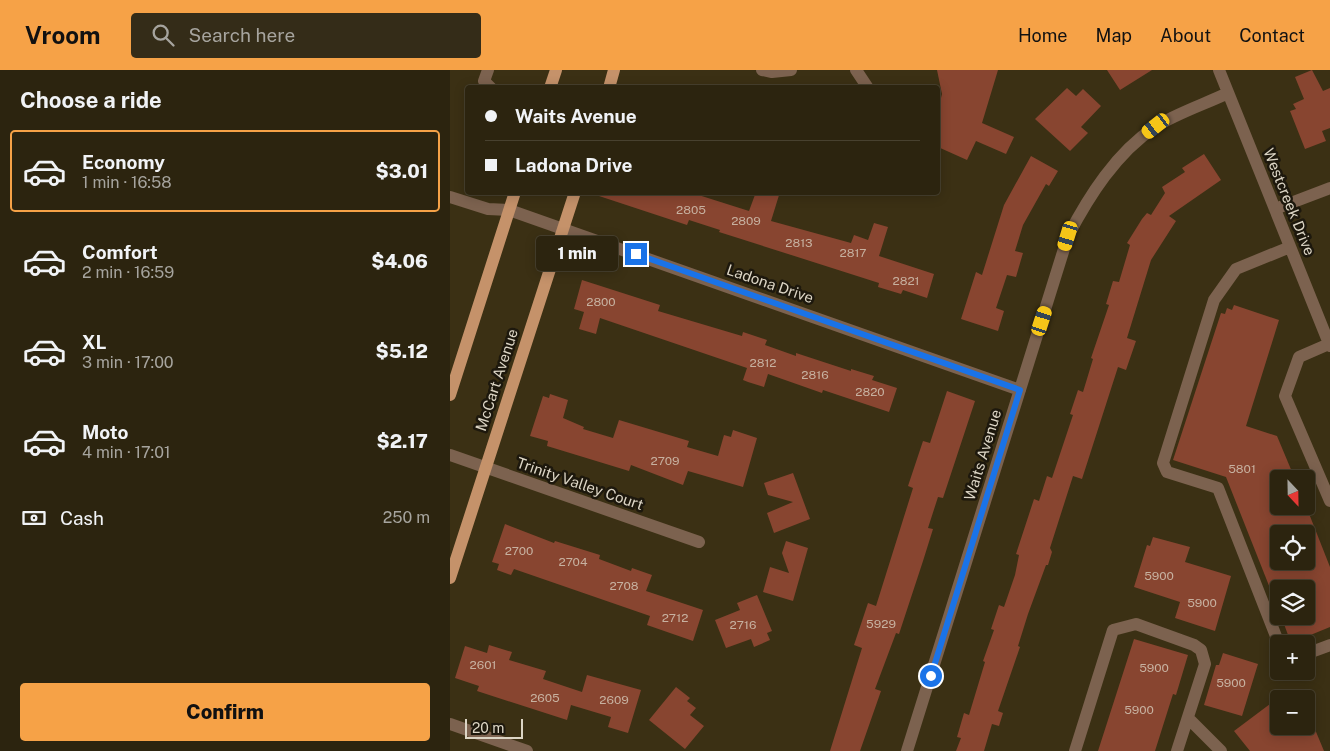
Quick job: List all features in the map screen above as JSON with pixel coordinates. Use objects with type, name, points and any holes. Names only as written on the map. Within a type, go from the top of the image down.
[{"type":"main road","points":[[551,85],[556,70]]},
{"type":"main road","points":[[609,85],[614,70]]},
{"type":"main road","points":[[450,395],[514,195]]},
{"type":"main road","name":"McCart Avenue","points":[[450,578],[573,195]]},
{"type":"street","points":[[488,70],[484,81],[488,85]]},
{"type":"street","points":[[762,70],[772,72],[791,70]]},
{"type":"street","points":[[856,70],[866,85]]},
{"type":"street","name":"Westcreek Drive","points":[[1219,70],[1330,345]]},
{"type":"street","name":"Waits Avenue","points":[[907,751],[1068,236],[1086,203],[1129,147],[1156,126],[1228,94]]},
{"type":"street","points":[[1275,209],[1330,188]]},
{"type":"street","name":"Ladona Drive","points":[[450,196],[488,209],[509,210],[563,228],[1020,390]]},
{"type":"street","points":[[1275,635],[1218,488],[1167,472],[1163,463],[1214,300],[1236,269],[1290,247]]},
{"type":"street","points":[[1330,345],[1299,358],[1285,396],[1330,501]]},
{"type":"street","name":"Trinity Valley Court","points":[[450,455],[699,542]]},
{"type":"street","points":[[1076,751],[1113,630],[1125,625],[1136,624],[1194,645],[1201,650],[1205,664],[1177,751]]},
{"type":"street","points":[[1315,651],[1330,645]]},
{"type":"street","points":[[1188,718],[1221,751]]},
{"type":"street","points":[[450,724],[527,751]]},
{"type":"building","points":[[937,70],[998,70],[982,123],[1014,137],[1006,154],[976,141],[967,160],[940,148],[940,102],[942,94]]},
{"type":"building","points":[[1107,70],[1152,70],[1120,90]]},
{"type":"building","points":[[1312,70],[1323,91],[1330,88],[1330,128],[1322,131],[1326,141],[1305,149],[1290,111],[1296,109],[1293,104],[1304,99],[1295,77]]},
{"type":"building","points":[[1067,88],[1076,96],[1083,89],[1101,106],[1081,127],[1088,133],[1070,151],[1035,119]]},
{"type":"building","points":[[1204,154],[1221,180],[1169,216],[1176,221],[1151,260],[1127,338],[1136,341],[1126,370],[1118,367],[1082,479],[1073,476],[1050,548],[1052,552],[1048,565],[1046,565],[1028,614],[1018,646],[1020,647],[998,711],[1003,713],[999,726],[992,724],[984,751],[956,751],[961,738],[957,737],[964,713],[969,715],[985,662],[983,661],[994,630],[991,629],[999,605],[1004,607],[1015,575],[1019,555],[1016,554],[1034,499],[1039,501],[1047,476],[1052,478],[1073,415],[1070,414],[1078,390],[1083,392],[1093,359],[1091,358],[1109,305],[1106,304],[1113,281],[1119,282],[1130,245],[1127,243],[1142,219],[1147,213],[1151,215],[1165,193],[1162,187],[1185,172],[1182,168]]},
{"type":"building","points":[[1031,156],[1058,171],[1049,186],[1046,184],[1023,225],[1015,251],[1023,253],[1016,277],[1007,275],[996,308],[1004,311],[998,331],[961,319],[976,272],[982,275],[1004,205]]},
{"type":"building","points":[[698,195],[749,211],[755,195],[779,195],[771,221],[851,243],[854,235],[868,240],[874,223],[888,227],[879,256],[934,274],[927,298],[903,290],[901,294],[878,287],[879,283],[719,232],[720,230],[689,220],[687,225],[599,196]]},
{"type":"building","points":[[582,280],[660,305],[658,311],[742,336],[743,332],[767,340],[765,345],[796,356],[796,353],[851,371],[851,369],[874,376],[872,380],[897,388],[889,412],[823,390],[822,393],[768,374],[764,387],[748,382],[743,380],[747,368],[600,318],[596,334],[579,329],[584,312],[574,309]]},
{"type":"building","points":[[1234,305],[1279,320],[1246,426],[1277,436],[1291,470],[1270,470],[1270,515],[1310,515],[1313,525],[1270,525],[1270,570],[1315,570],[1315,529],[1330,567],[1330,627],[1310,635],[1288,635],[1284,625],[1315,625],[1315,580],[1270,580],[1270,588],[1226,477],[1173,460],[1221,313],[1225,314],[1227,308],[1232,310]]},
{"type":"building","points":[[947,391],[975,401],[943,498],[938,497],[928,528],[933,529],[899,634],[896,633],[875,689],[881,691],[860,751],[830,751],[862,648],[854,645],[868,603],[876,606],[913,488],[908,486],[923,441],[930,443]]},
{"type":"building","points":[[550,394],[568,400],[563,418],[584,427],[583,429],[613,438],[619,420],[689,441],[687,447],[718,456],[724,435],[731,437],[733,430],[757,438],[743,487],[688,471],[683,485],[631,465],[629,471],[547,446],[548,441],[530,436],[543,396],[549,398]]},
{"type":"building","points":[[793,473],[810,519],[774,533],[767,513],[793,502],[768,495],[764,483]]},
{"type":"building","points":[[505,524],[554,543],[555,541],[600,555],[599,559],[631,571],[632,568],[652,575],[646,591],[703,610],[693,641],[647,625],[650,616],[514,569],[511,575],[497,570],[499,564],[492,562]]},
{"type":"building","points":[[1153,537],[1190,547],[1185,562],[1231,576],[1215,631],[1175,618],[1180,602],[1134,587],[1147,545],[1150,546]]},
{"type":"building","points":[[786,541],[808,548],[793,601],[763,592],[770,567],[789,573],[782,553]]},
{"type":"building","points":[[757,595],[772,631],[767,633],[770,640],[754,647],[751,639],[726,648],[715,620],[740,610],[737,603]]},
{"type":"building","points":[[1134,639],[1188,655],[1176,695],[1173,694],[1155,751],[1098,751]]},
{"type":"building","points":[[489,645],[512,652],[509,660],[546,671],[543,679],[582,692],[587,675],[641,690],[628,733],[608,727],[611,717],[571,705],[567,720],[477,691],[479,686],[455,678],[465,646],[487,653]]},
{"type":"building","points":[[1223,653],[1258,664],[1242,716],[1204,705],[1216,665],[1219,665]]},
{"type":"building","points":[[676,687],[690,698],[687,701],[696,708],[690,715],[704,726],[685,749],[649,720]]},
{"type":"building","points":[[1270,704],[1270,735],[1315,735],[1315,729],[1324,751],[1250,751],[1234,731]]},
{"type":"route","points":[[636,254],[1020,390],[931,676]]}]
